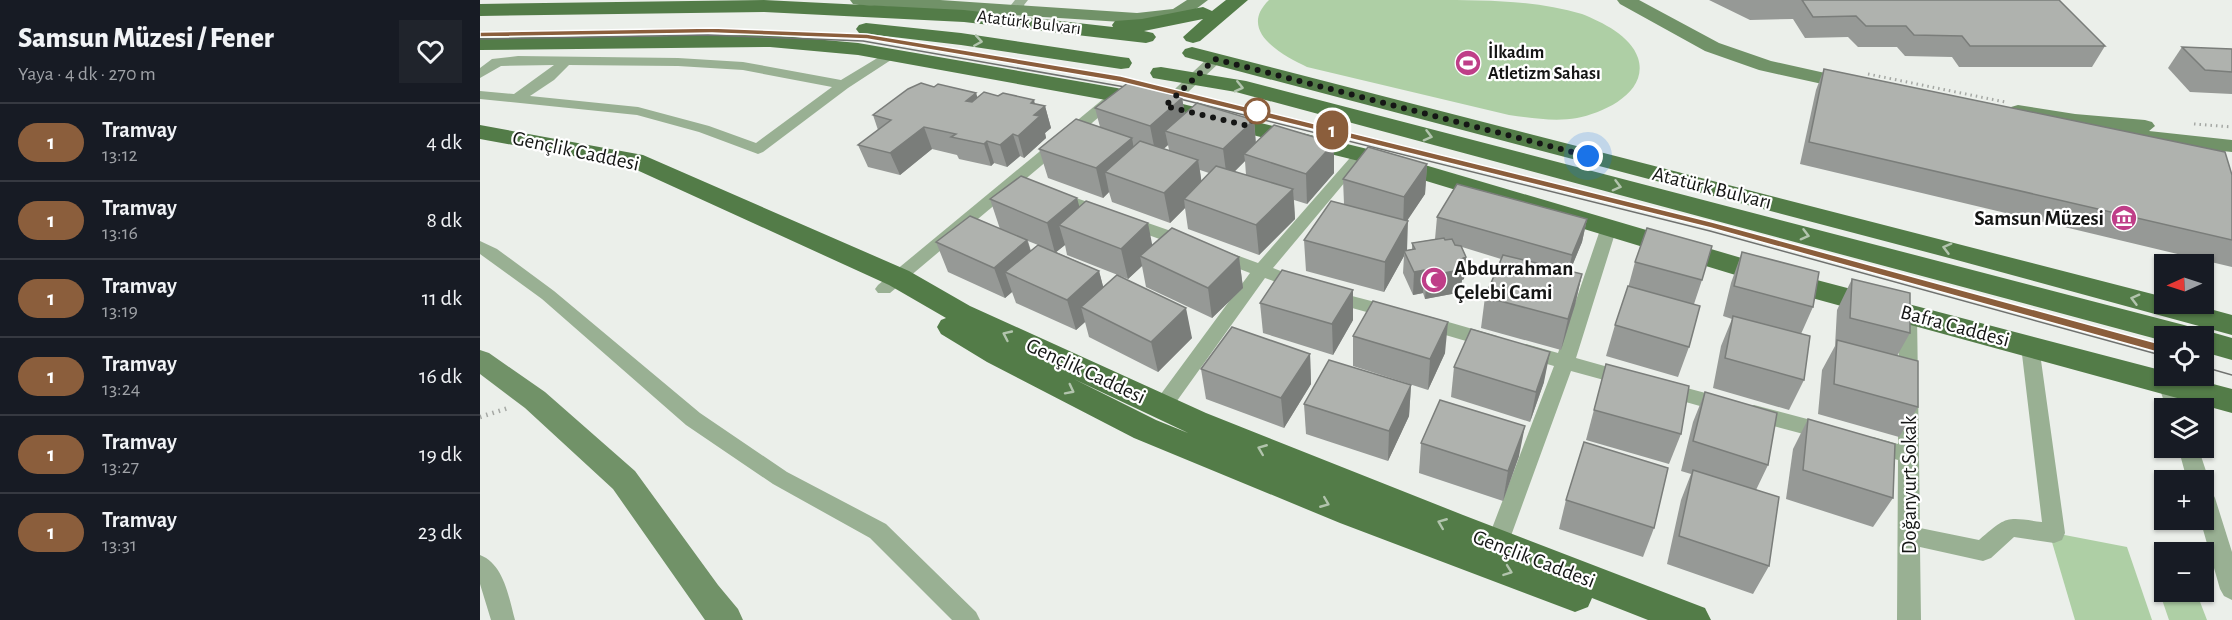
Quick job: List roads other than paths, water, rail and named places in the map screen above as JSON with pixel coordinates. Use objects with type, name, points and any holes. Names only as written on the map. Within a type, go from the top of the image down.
[{"type":"main road","points":[[1191,47],[1238,0]]},
{"type":"main road","points":[[1140,70],[1183,65],[1191,47],[1203,3]]},
{"type":"main road","points":[[964,16],[1142,26],[1203,3]]},
{"type":"main road","name":"Atatürk Bulvarı","points":[[480,10],[764,6],[964,16],[1146,37],[1191,47],[2232,325]]},
{"type":"main road","name":"Atatürk Bulvarı","points":[[480,23],[792,21],[961,39],[1238,86],[2154,328]]},
{"type":"main road","name":"Atatürk Bulvarı","points":[[1140,70],[1119,57],[1126,45],[1146,37]]},
{"type":"main road","name":"Bafra Caddesi","points":[[480,44],[770,41],[890,55],[1117,95],[1361,154],[1811,288],[2154,379]]},
{"type":"main road","name":"Gençlik Caddesi","points":[[480,132],[634,160],[892,284],[998,354],[1145,429],[1352,513],[1643,620]]},
{"type":"main road","name":"Gençlik Caddesi","points":[[480,138],[628,166],[960,312],[1162,407],[1497,544],[1692,620]]},
{"type":"main road","points":[[2214,344],[2232,349]]},
{"type":"main road","name":"Bafra Caddesi","points":[[2179,386],[2232,401]]},
{"type":"street","points":[[859,0],[1021,5],[1155,18],[1178,14],[1203,3]]},
{"type":"street","points":[[1626,0],[1712,47],[1766,66],[1869,81],[1776,60],[1710,38],[1645,0]]},
{"type":"street","points":[[1165,106],[1194,78],[1191,47]]},
{"type":"street","points":[[480,95],[638,111],[704,129],[758,149],[843,86],[890,55]]},
{"type":"street","points":[[480,74],[497,62],[518,60],[678,62],[743,66],[843,86]]},
{"type":"street","points":[[516,99],[549,77],[566,61]]},
{"type":"street","points":[[892,284],[1117,95]]},
{"type":"street","points":[[2232,136],[2075,120],[2001,108],[2088,131],[2232,146]]},
{"type":"street","points":[[1162,407],[1261,271],[1361,154]]},
{"type":"street","points":[[1014,181],[1330,296],[1909,455]]},
{"type":"street","points":[[1497,544],[1565,362],[1609,227]]},
{"type":"street","points":[[480,247],[548,295],[693,419],[780,478],[878,531],[968,620]]},
{"type":"street","name":"Doğanyurt Sokak","points":[[1908,314],[1909,620]]},
{"type":"street","points":[[1909,534],[1983,551],[2010,527],[2054,533],[2030,346]]},
{"type":"street","points":[[480,360],[576,435],[624,480],[726,620]]},
{"type":"street","points":[[2214,516],[2222,531],[2232,589]]},
{"type":"street","points":[[480,565],[493,584],[503,620]]},
{"type":"tram line","name":"1","points":[[480,34],[712,30],[829,34],[912,43],[1121,79],[1712,225],[2154,346]]},
{"type":"tram line","points":[[480,39],[708,35],[863,41],[1142,90]]},
{"type":"tram line","points":[[1134,82],[1177,92]]},
{"type":"tram line","points":[[1168,96],[1710,231],[2154,353]]},
{"type":"tram line","points":[[2214,370],[2232,375]]},
{"type":"place","name":"İlkadım Atletizm Sahası","points":[[1468,63]]},
{"type":"place","name":"Samsun Müzesi","points":[[2124,218]]},
{"type":"place","name":"Abdurrahman Çelebi Cami","points":[[1434,280]]}]
